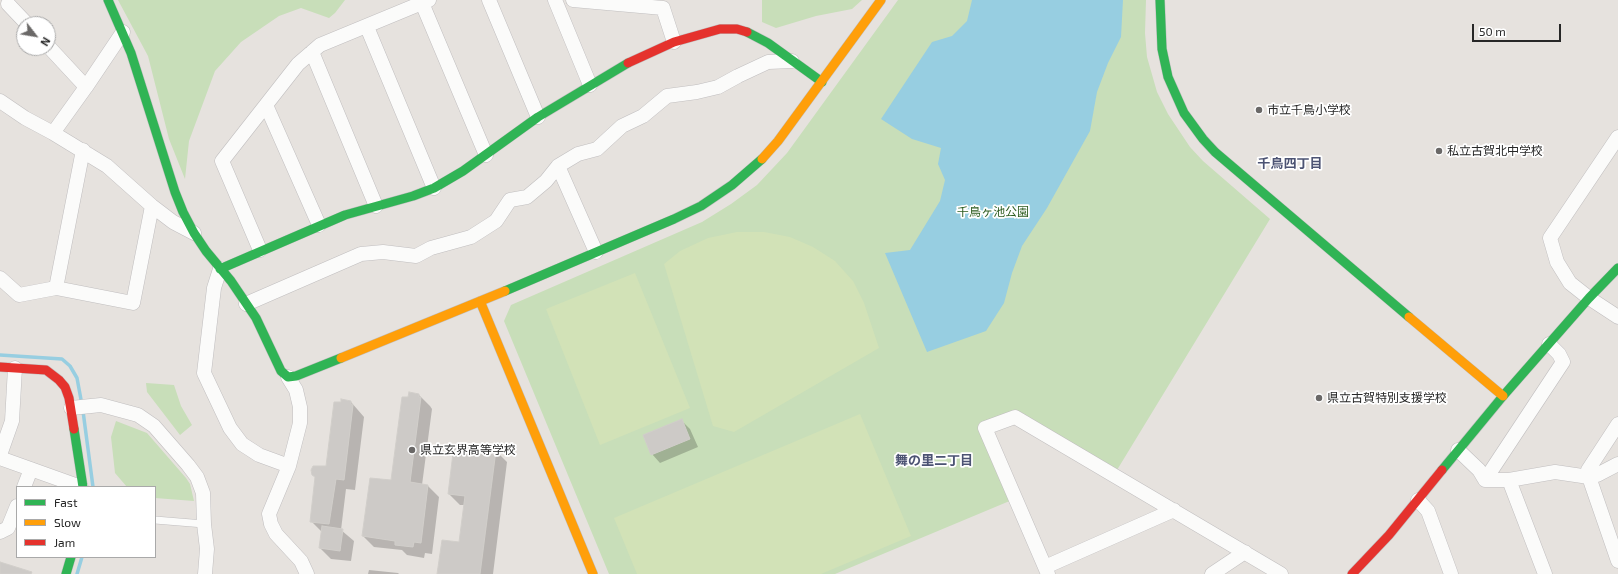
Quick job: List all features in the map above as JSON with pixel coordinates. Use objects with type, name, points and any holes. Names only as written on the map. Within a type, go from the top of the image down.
[{"type":"street","points":[[108,0],[131,53],[175,192],[194,233],[256,318],[281,370],[288,377],[296,390],[300,407],[300,423],[289,466],[269,514],[271,524],[276,534],[301,561],[306,574]]},
{"type":"street","points":[[489,0],[538,117]]},
{"type":"street","points":[[554,0],[590,85]]},
{"type":"street","points":[[574,0],[663,8],[674,42]]},
{"type":"street","points":[[288,377],[296,376],[480,301],[681,216],[732,186],[759,163],[778,141],[881,0]]},
{"type":"street","points":[[1160,0],[1162,50],[1168,77],[1184,113],[1203,139],[1221,157],[1504,396]]},
{"type":"street","points":[[260,250],[222,161],[298,64],[320,45],[367,27],[426,1],[486,155]]},
{"type":"street","points":[[7,4],[19,16]]},
{"type":"street","points":[[367,27],[434,188]]},
{"type":"street","points":[[289,466],[259,455],[242,444],[230,428],[204,373],[214,288],[220,269],[260,250],[345,215],[412,196],[434,188],[463,172],[538,117],[590,85],[636,58],[674,42],[720,29],[736,29],[750,33],[768,43],[822,82]]},
{"type":"street","points":[[53,133],[123,32]]},
{"type":"street","points":[[312,52],[376,206]]},
{"type":"street","points":[[56,55],[86,87]]},
{"type":"street","points":[[246,304],[361,254],[383,252],[416,256],[431,248],[471,237],[496,221],[510,200],[527,197],[546,181],[558,166],[578,154],[597,148],[622,126],[643,116],[667,96],[697,92],[718,87],[768,62],[792,61]]},
{"type":"street","points":[[0,101],[25,118],[83,150],[107,166],[152,206],[173,222],[194,233]]},
{"type":"street","points":[[266,105],[319,225]]},
{"type":"street","points":[[1618,137],[1550,238],[1557,262],[1570,283],[1618,318]]},
{"type":"street","points":[[56,288],[83,150]]},
{"type":"street","points":[[558,166],[596,252]]},
{"type":"street","points":[[0,278],[19,295],[56,288],[133,303],[152,206]]},
{"type":"street","points":[[1352,574],[1389,535],[1504,396],[1589,298],[1618,268]]},
{"type":"street","points":[[480,301],[593,574]]},
{"type":"street","points":[[1485,480],[1563,362],[1559,354],[1549,344]]},
{"type":"street","points":[[0,366],[46,370],[65,387],[71,408],[82,486]]},
{"type":"street","points":[[0,455],[12,421],[15,368]]},
{"type":"street","points":[[71,408],[101,405],[138,416],[154,426],[197,477],[203,493],[204,524],[207,549],[205,574]]},
{"type":"street","points":[[1174,510],[1046,570],[985,428],[1015,417],[1174,510],[1281,574]]},
{"type":"street","points":[[1618,424],[1588,470],[1589,477],[1618,561]]},
{"type":"street","points":[[1458,450],[1480,470],[1485,480]]},
{"type":"street","points":[[0,458],[79,486]]},
{"type":"street","points":[[1485,480],[1509,480],[1555,472],[1589,477],[1597,475],[1618,464]]},
{"type":"street","points":[[24,486],[31,469]]},
{"type":"street","points":[[1509,480],[1545,574]]},
{"type":"street","points":[[1418,500],[1428,511],[1451,574]]},
{"type":"street","points":[[0,532],[8,528],[16,508]]},
{"type":"street","points":[[1212,574],[1245,552]]},
{"type":"street","points":[[66,574],[71,558]]},
{"type":"lane","points":[[156,520],[204,524]]},
{"type":"green space","points":[[118,0],[345,0],[329,18],[301,8],[279,16],[241,42],[215,71],[189,141],[185,179],[169,139],[148,56]]},
{"type":"green space","points":[[762,0],[862,0],[852,9],[816,16],[776,28],[762,22]]},
{"type":"green space","name":"千鳥ヶ池公園","points":[[898,0],[1146,0],[1145,33],[1147,57],[1157,92],[1168,114],[1190,147],[1203,161],[1270,219],[1117,470],[1015,411],[978,425],[1012,500],[835,574],[609,574],[504,321],[511,305],[702,222],[731,204],[757,185],[787,153]]},
{"type":"green space","points":[[737,232],[764,232],[790,237],[813,247],[835,261],[853,281],[864,303],[879,348],[734,432],[713,426],[664,264],[680,251],[708,238]]},
{"type":"green space","points":[[635,273],[690,408],[600,445],[546,309]]},
{"type":"green space","points":[[146,383],[174,385],[181,406],[192,425],[180,435],[147,392]]},
{"type":"green space","points":[[860,414],[911,536],[821,574],[637,574],[614,518]]},
{"type":"green space","points":[[116,421],[147,433],[186,478],[190,484],[194,501],[156,498],[156,486],[126,486],[115,473],[111,437]]},
{"type":"water","points":[[972,0],[1123,0],[1121,37],[1108,63],[1097,92],[1090,131],[1047,208],[1022,246],[1012,273],[1004,303],[986,331],[927,352],[885,253],[910,250],[940,201],[945,180],[938,164],[941,148],[912,139],[881,119],[932,42],[952,36],[967,21]]},
{"type":"building","points":[[409,392],[419,394],[419,397],[421,397],[410,482],[428,485],[421,543],[414,542],[413,547],[395,545],[395,541],[362,536],[370,478],[391,480],[402,397],[408,397]]},
{"type":"building","points":[[341,399],[351,401],[351,404],[353,405],[344,480],[336,479],[329,524],[310,522],[315,477],[312,475],[311,470],[313,466],[326,466],[334,402],[341,402]]},
{"type":"building","points":[[682,419],[690,439],[651,455],[643,435]]},
{"type":"building","points":[[454,445],[496,450],[480,574],[437,574],[442,540],[459,542],[465,496],[448,494]]},
{"type":"building","points":[[322,526],[343,529],[340,551],[319,548]]},
{"type":"building","points":[[0,562],[32,572],[31,574],[0,574]]},
{"type":"waterway","points":[[0,355],[62,359],[70,366],[77,378],[82,405]]},
{"type":"waterway","points":[[83,411],[93,486]]},
{"type":"waterway","points":[[77,574],[82,558]]},
{"type":"traffic: fast","points":[[108,0],[131,53],[175,192],[183,212],[206,251],[231,281],[256,318],[281,371],[288,377],[296,376],[341,358]]},
{"type":"traffic: fast","points":[[1160,0],[1162,49],[1168,77],[1184,113],[1203,139],[1215,152],[1409,317]]},
{"type":"traffic: fast","points":[[747,32],[768,43],[822,82]]},
{"type":"traffic: fast","points":[[220,269],[345,215],[413,196],[434,188],[463,171],[538,117],[628,63]]},
{"type":"traffic: fast","points":[[505,291],[701,206],[732,185],[762,159]]},
{"type":"traffic: fast","points":[[1442,470],[1503,396],[1589,298],[1618,268]]},
{"type":"traffic: fast","points":[[74,429],[83,486]]},
{"type":"traffic: fast","points":[[66,574],[71,558]]},
{"type":"traffic: slow","points":[[762,159],[778,141],[881,0]]},
{"type":"traffic: slow","points":[[341,358],[505,291]]},
{"type":"traffic: slow","points":[[480,301],[593,574]]},
{"type":"traffic: slow","points":[[1409,317],[1503,396]]},
{"type":"traffic: jam","points":[[628,63],[674,42],[720,29],[737,29],[747,32]]},
{"type":"traffic: jam","points":[[0,367],[46,370],[59,380],[65,387],[69,398],[74,429]]},
{"type":"traffic: jam","points":[[1352,574],[1389,535],[1442,470]]},
{"type":"place","name":"市立千鳥小学校","points":[[1259,110]]},
{"type":"place","name":"私立古賀北中学校","points":[[1439,151]]},
{"type":"place","name":"県立古賀特別支援学校","points":[[1319,398]]},
{"type":"place","name":"県立玄界高等学校","points":[[412,450]]},
{"type":"district","name":"千鳥四丁目","points":[[1290,164]]},
{"type":"district","name":"舞の里二丁目","points":[[934,461]]}]
